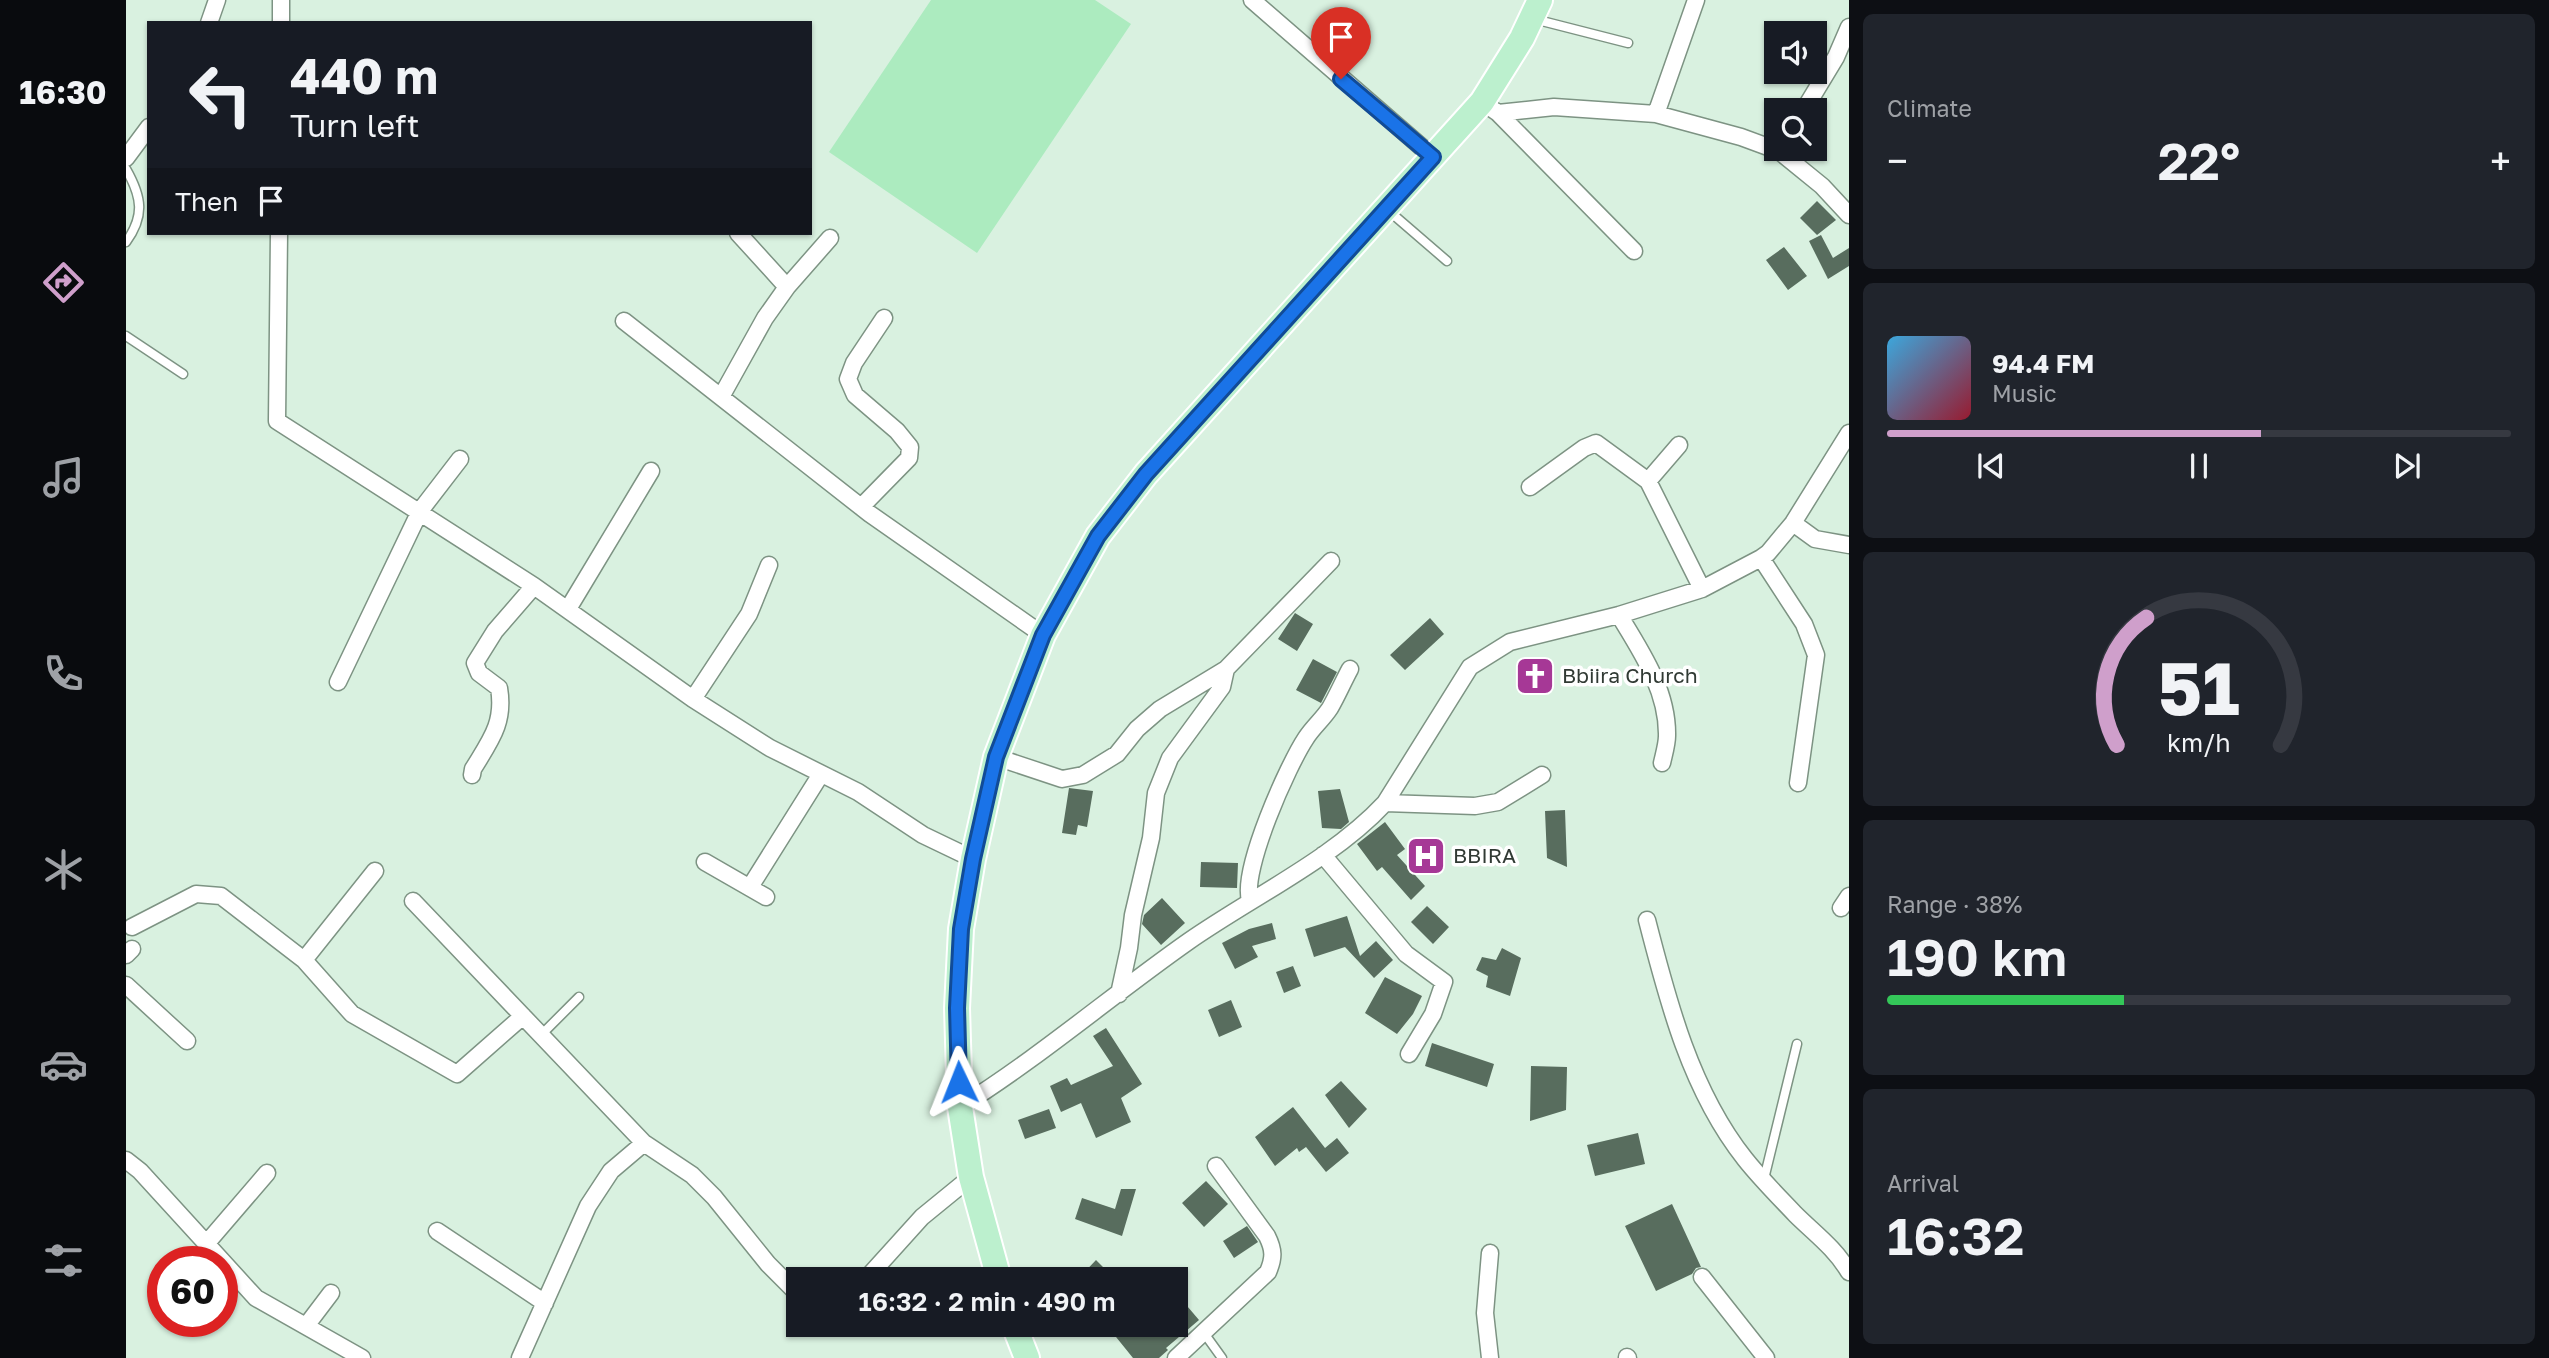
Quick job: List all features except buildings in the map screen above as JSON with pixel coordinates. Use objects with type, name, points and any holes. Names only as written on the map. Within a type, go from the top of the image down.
[{"type":"main road","points":[[996,1267],[971,1177],[960,1107],[957,1008],[961,929],[973,859],[996,757],[1043,635],[1098,536],[1146,474],[1433,157],[1490,108],[1536,9]]},
{"type":"main road","points":[[1019,1337],[1027,1358]]},
{"type":"street","points":[[210,21],[217,0]]},
{"type":"street","points":[[281,0],[281,21]]},
{"type":"street","points":[[1252,0],[1433,157]]},
{"type":"street","points":[[1656,114],[1696,0]]},
{"type":"street","points":[[1813,98],[1842,61],[1849,27]]},
{"type":"street","points":[[1490,108],[1554,107],[1656,114],[1764,145]]},
{"type":"street","points":[[1490,108],[1634,251]]},
{"type":"street","points":[[126,158],[147,130]]},
{"type":"street","points":[[1793,161],[1822,186],[1849,215]]},
{"type":"street","points":[[279,235],[276,421],[534,586],[693,699],[770,748],[858,792],[923,835],[973,859]]},
{"type":"street","points":[[740,235],[787,287]]},
{"type":"street","points":[[721,397],[765,318],[787,287],[830,238]]},
{"type":"street","points":[[860,507],[909,458],[910,447],[897,431],[855,395],[848,379],[854,363],[884,318]]},
{"type":"street","points":[[624,321],[860,507],[1043,635]]},
{"type":"street","points":[[960,1107],[1002,1081],[1188,942],[1323,855],[1370,820],[1385,803],[1470,667],[1510,642],[1619,615],[1702,589],[1768,553],[1793,523],[1849,433]]},
{"type":"street","points":[[1530,487],[1584,447],[1597,443],[1648,481],[1702,589]]},
{"type":"street","points":[[1648,481],[1679,445]]},
{"type":"street","points":[[338,682],[420,511],[460,459]]},
{"type":"street","points":[[568,609],[651,471]]},
{"type":"street","points":[[1793,523],[1815,539],[1849,545]]},
{"type":"street","points":[[1761,558],[1804,624],[1816,655],[1798,783]]},
{"type":"street","points":[[996,757],[1062,779],[1083,775],[1117,754],[1137,729],[1160,709],[1226,669],[1331,561]]},
{"type":"street","points":[[693,699],[749,614],[769,565]]},
{"type":"street","points":[[472,775],[498,728],[502,705],[499,688],[479,673],[475,663],[495,631],[534,586]]},
{"type":"street","points":[[1619,615],[1651,667],[1664,710],[1668,736],[1662,763]]},
{"type":"street","points":[[1119,994],[1133,915],[1151,838],[1156,793],[1170,758],[1222,687],[1226,669]]},
{"type":"street","points":[[1250,900],[1248,894],[1253,859],[1280,790],[1306,737],[1329,709],[1350,669]]},
{"type":"street","points":[[750,887],[821,774]]},
{"type":"street","points":[[1385,803],[1475,806],[1497,802],[1542,775]]},
{"type":"street","points":[[1323,855],[1406,954],[1444,982],[1433,1014],[1409,1054]]},
{"type":"street","points":[[705,862],[766,897]]},
{"type":"street","points":[[304,960],[375,871]]},
{"type":"street","points":[[132,928],[196,894],[221,896],[304,960],[352,1014],[457,1074],[523,1016]]},
{"type":"street","points":[[413,901],[644,1143],[692,1175],[714,1197],[768,1264],[786,1282]]},
{"type":"street","points":[[1647,920],[1670,1008],[1712,1110],[1745,1158],[1796,1215],[1826,1241],[1849,1272]]},
{"type":"street","points":[[126,985],[187,1041]]},
{"type":"street","points":[[520,1358],[588,1206],[611,1171],[644,1143]]},
{"type":"street","points":[[126,1160],[140,1171],[256,1298],[362,1358]]},
{"type":"street","points":[[1175,1358],[1268,1272],[1274,1257],[1267,1236],[1216,1166]]},
{"type":"street","points":[[206,1244],[267,1173]]},
{"type":"street","points":[[877,1267],[922,1217],[971,1177]]},
{"type":"street","points":[[437,1231],[545,1303]]},
{"type":"street","points":[[1490,1254],[1485,1313],[1490,1358]]},
{"type":"street","points":[[1702,1277],[1766,1358]]},
{"type":"street","points":[[306,1326],[331,1293]]},
{"type":"lane","points":[[1536,9],[1628,43]]},
{"type":"lane","points":[[126,169],[136,186],[140,204],[137,227],[126,243]]},
{"type":"lane","points":[[1387,209],[1447,261]]},
{"type":"lane","points":[[126,336],[183,374]]},
{"type":"lane","points":[[541,1035],[579,997]]},
{"type":"lane","points":[[1764,1179],[1797,1044]]},
{"type":"lane","points":[[1204,1333],[1222,1358]]},
{"type":"green space","points":[[931,0],[1095,0],[1131,24],[977,253],[829,152]]},
{"type":"place","name":"Bbiira Church","points":[[1535,676]]},
{"type":"place","name":"BBIRA","points":[[1426,856]]},
{"type":"route","points":[[959,1082],[957,1008],[961,929],[973,859],[996,757],[1043,635],[1098,536],[1146,474],[1433,157],[1341,79]]}]
